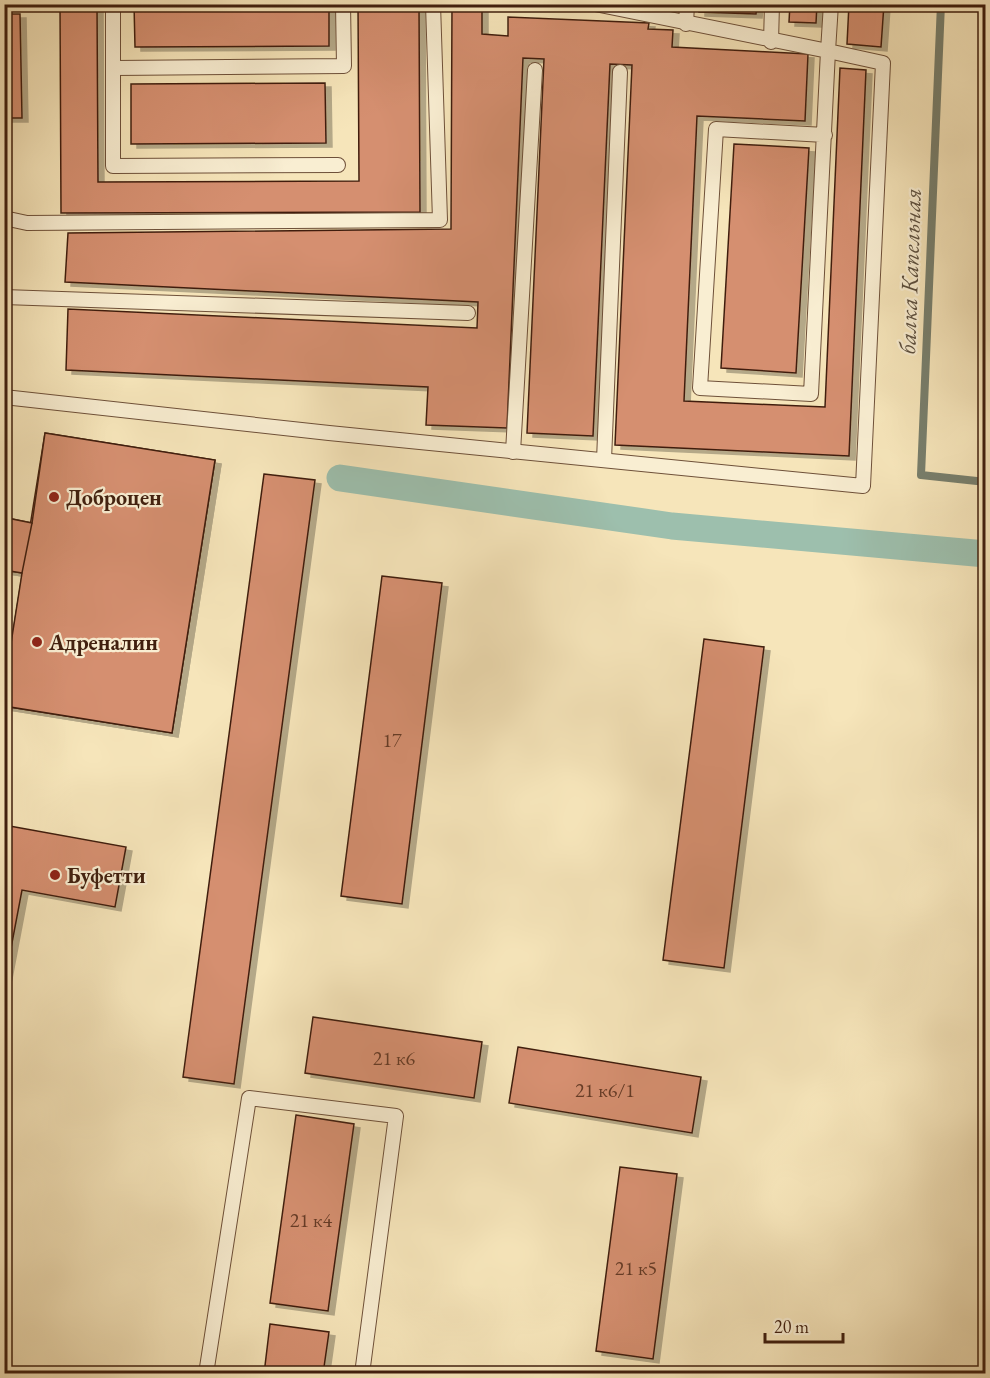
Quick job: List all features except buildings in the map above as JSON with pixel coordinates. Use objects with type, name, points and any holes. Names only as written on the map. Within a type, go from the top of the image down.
[{"type":"lane","points":[[113,4],[114,166],[338,165]]},
{"type":"lane","points":[[114,68],[344,66],[343,4]]},
{"type":"lane","points":[[4,218],[27,223],[440,220],[433,4]]},
{"type":"lane","points":[[4,397],[513,452],[863,486],[883,63],[771,42],[595,4]]},
{"type":"lane","points":[[686,24],[687,4]]},
{"type":"lane","points":[[771,42],[772,4]]},
{"type":"lane","points":[[825,135],[716,129],[699,388],[811,394],[825,135],[831,4]]},
{"type":"lane","points":[[513,452],[535,70]]},
{"type":"lane","points":[[604,460],[620,72]]},
{"type":"lane","points":[[4,297],[468,313]]},
{"type":"lane","points":[[206,1374],[249,1098],[396,1116],[362,1374]]},
{"type":"waterway","name":"балка Капельная","points":[[941,4],[921,475],[986,482]]},
{"type":"waterway","points":[[340,478],[672,526],[986,554]]},
{"type":"place","name":"Доброцен","points":[[54,497]]},
{"type":"place","name":"Адреналин","points":[[37,642]]},
{"type":"place","name":"Буфетти","points":[[55,875]]}]
